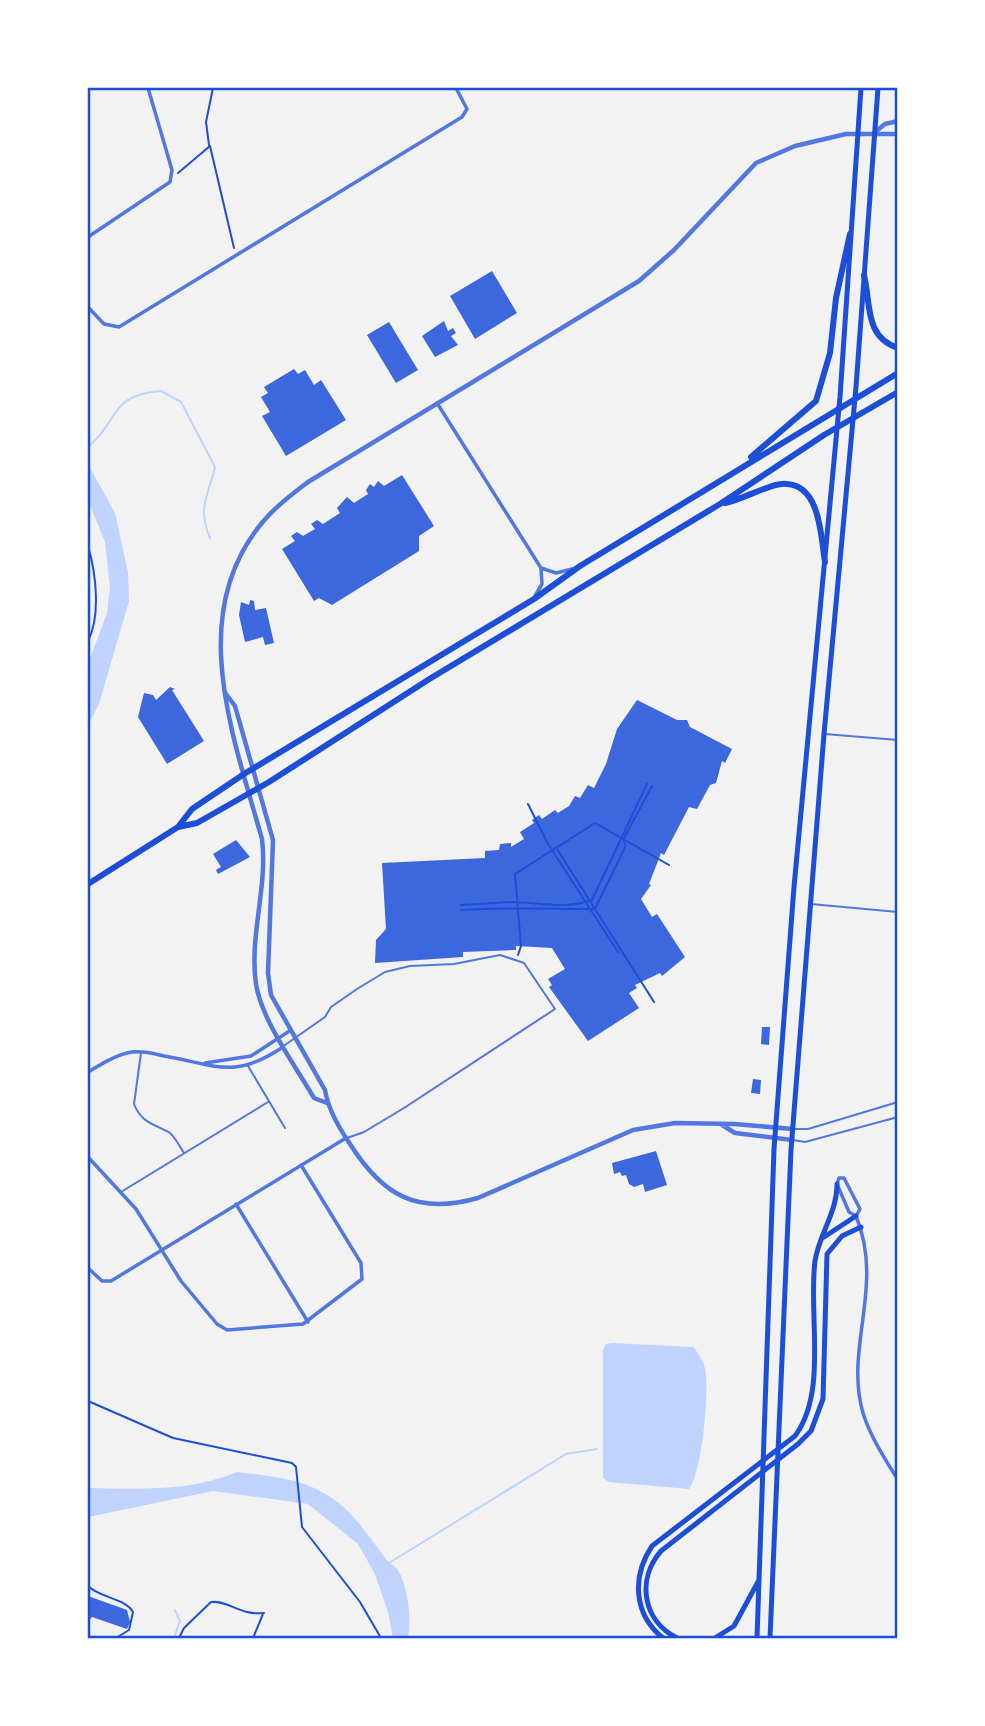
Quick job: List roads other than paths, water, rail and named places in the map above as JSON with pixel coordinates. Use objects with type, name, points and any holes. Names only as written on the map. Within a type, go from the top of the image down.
[{"type":"main road","points":[[757,1639],[775,1138],[794,887],[839,409],[861,88]]},
{"type":"main road","points":[[770,1639],[776,1436],[792,1140],[824,734],[855,399],[878,88]]},
{"type":"main road","points":[[736,469],[816,401],[830,353],[836,298],[850,234]]},
{"type":"main road","points":[[864,275],[875,332],[886,344],[898,348]]},
{"type":"main road","points":[[88,884],[178,827],[192,809],[244,774],[534,599],[580,566],[736,469],[898,373]]},
{"type":"main road","points":[[178,827],[197,823],[259,787],[498,637],[720,505],[837,427],[898,392]]},
{"type":"main road","points":[[720,505],[787,483],[800,489],[813,503],[825,562]]},
{"type":"main road","points":[[663,1639],[643,1614],[638,1591],[641,1567],[652,1546],[795,1436],[806,1422],[811,1393],[815,1262],[837,1205],[837,1184]]},
{"type":"main road","points":[[824,1237],[856,1216]]},
{"type":"main road","points":[[677,1639],[663,1629],[650,1612],[645,1591],[649,1569],[661,1551],[811,1431],[823,1399],[827,1254],[842,1236],[861,1227]]},
{"type":"main road","points":[[769,1262],[784,1264]]},
{"type":"main road","points":[[715,1639],[734,1626],[759,1580]]},
{"type":"street","points":[[88,237],[170,182],[172,170],[148,88]]},
{"type":"street","points":[[88,307],[104,324],[119,327],[462,117],[467,108],[456,88]]},
{"type":"street","points":[[875,132],[885,124],[898,121]]},
{"type":"street","points":[[327,1103],[314,1098],[261,1005],[256,984],[254,961],[264,858],[226,711],[219,656],[223,604],[239,559],[253,534],[268,515],[309,482],[639,281],[674,250],[756,163],[795,146],[858,131],[875,132],[884,136],[898,134]]},
{"type":"street","points":[[438,402],[541,568],[542,584],[534,599]]},
{"type":"street","points":[[541,568],[556,573],[580,566]]},
{"type":"street","points":[[225,693],[235,706],[272,840],[271,995],[325,1090],[327,1103],[346,1138],[366,1169],[393,1193],[413,1202],[435,1205],[478,1198],[633,1130],[668,1123],[793,1129]]},
{"type":"street","points":[[259,917],[271,918]]},
{"type":"street","points":[[205,1063],[242,1059],[291,1030]]},
{"type":"street","points":[[88,1072],[125,1053],[141,1052],[226,1069],[248,1066],[284,1046]]},
{"type":"street","points":[[722,1125],[735,1133],[792,1140]]},
{"type":"street","points":[[88,1268],[102,1281],[111,1281],[346,1138]]},
{"type":"street","points":[[88,1157],[136,1209],[181,1281],[221,1327],[234,1331],[308,1322],[362,1279],[364,1269],[301,1165]]},
{"type":"street","points":[[856,1216],[860,1209],[849,1182],[842,1177],[837,1184],[849,1212],[856,1216],[868,1249],[869,1284],[859,1388],[863,1413],[898,1480]]},
{"type":"street","points":[[236,1205],[308,1322]]},
{"type":"lane","points":[[824,734],[898,740]]},
{"type":"lane","points":[[810,904],[898,912]]},
{"type":"lane","points":[[284,1046],[325,1017],[326,1012],[384,972],[500,955],[524,962],[555,1009],[404,1108],[364,1132],[346,1138]]},
{"type":"lane","points":[[141,1052],[134,1104],[137,1111],[154,1128],[171,1134],[184,1153]]},
{"type":"lane","points":[[248,1066],[285,1128]]},
{"type":"lane","points":[[120,1193],[268,1102]]},
{"type":"lane","points":[[793,1129],[808,1129],[898,1102]]},
{"type":"lane","points":[[792,1140],[805,1142],[898,1117]]},
{"type":"water","points":[[88,464],[115,513],[128,572],[129,601],[99,704],[88,725],[88,664],[107,613],[110,588],[105,542],[88,500]]},
{"type":"water","points":[[606,1344],[693,1347],[702,1360],[706,1376],[705,1418],[701,1452],[689,1489],[609,1482],[603,1478],[603,1350]]},
{"type":"water","points":[[237,1472],[307,1485],[329,1496],[346,1510],[398,1570],[408,1604],[408,1638],[393,1638],[388,1612],[375,1574],[358,1544],[308,1504],[213,1491],[88,1517],[88,1488],[145,1489],[182,1486]]},
{"type":"waterway","points":[[88,447],[123,404],[132,398],[161,391],[181,402],[215,467],[204,510],[210,538]]},
{"type":"waterway","points":[[389,1563],[566,1454],[597,1449]]},
{"type":"waterway","points":[[174,1638],[180,1621],[175,1610]]}]
